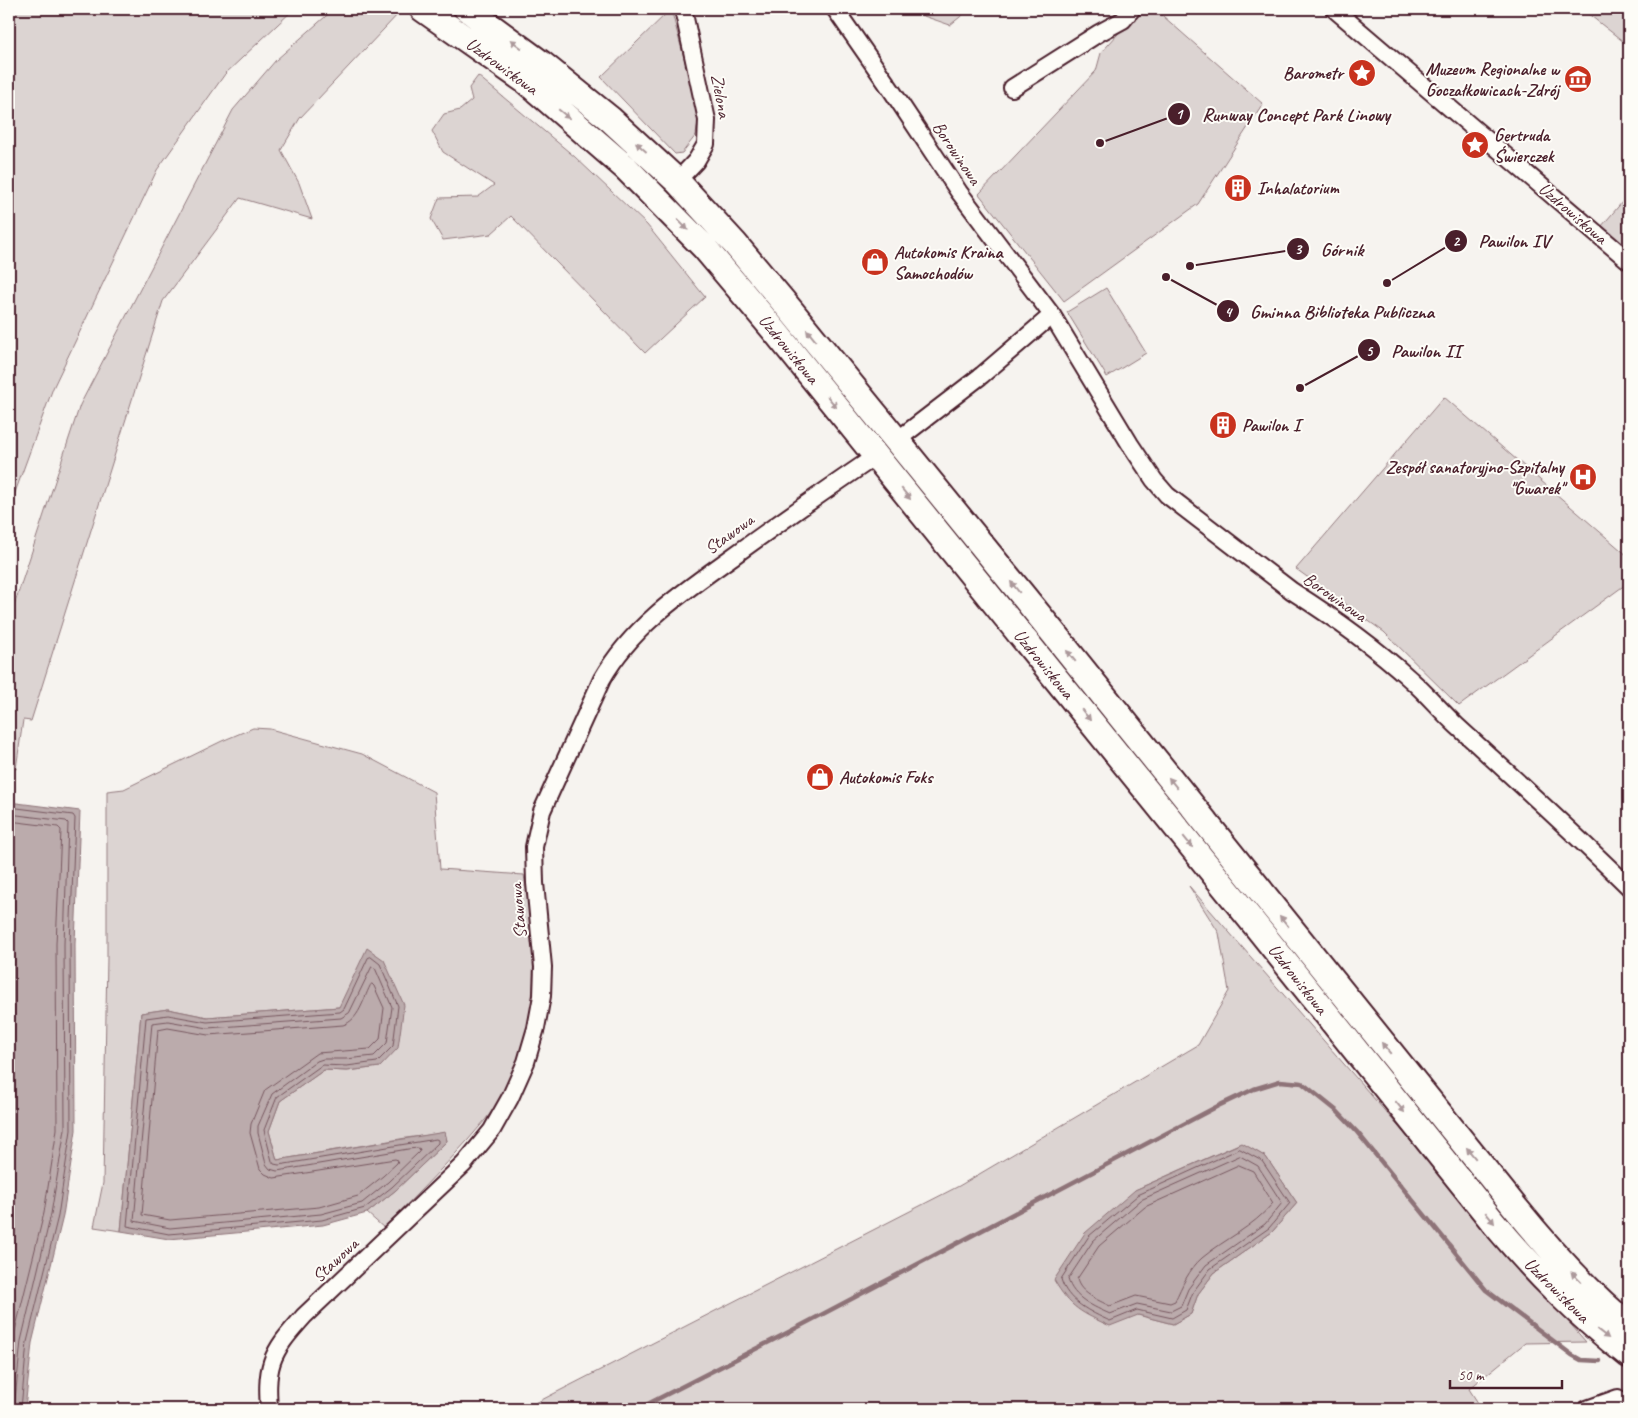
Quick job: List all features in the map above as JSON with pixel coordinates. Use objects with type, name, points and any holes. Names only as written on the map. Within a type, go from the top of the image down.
[{"type":"main road","name":"Uzdrowiskowa","points":[[423,9],[527,82],[592,137],[658,199],[704,247],[774,330],[1255,924],[1494,1223],[1557,1293],[1592,1326],[1629,1355]]},
{"type":"main road","name":"Uzdrowiskowa","points":[[467,9],[550,70],[610,119],[677,181],[736,244],[1514,1206],[1570,1271],[1623,1316]]},
{"type":"main road","points":[[876,456],[890,456],[917,466]]},
{"type":"street","name":"Zielona","points":[[677,181],[696,161],[706,144],[707,120],[683,9]]},
{"type":"street","name":"Borowinowa","points":[[835,9],[887,83],[959,192],[1052,315],[1130,444],[1154,480],[1167,495],[1292,591],[1360,639],[1411,680],[1448,718],[1561,821],[1629,887]]},
{"type":"street","points":[[1012,88],[1123,20],[1132,9]]},
{"type":"street","name":"Uzdrowiskowa","points":[[1334,9],[1629,261]]},
{"type":"street","points":[[896,441],[982,375],[1052,315]]},
{"type":"street","name":"Stawowa","points":[[269,1409],[268,1386],[272,1362],[285,1337],[304,1316],[464,1164],[492,1130],[510,1098],[526,1062],[536,1028],[542,996],[543,967],[535,883],[534,847],[542,811],[610,664],[635,634],[686,590],[876,456]]},
{"type":"street","points":[[1587,1409],[1618,1398]]},
{"type":"shaded area","points":[[9,9],[294,9],[225,74],[157,170],[53,388],[9,509]]},
{"type":"shaded area","points":[[334,9],[395,9],[400,12],[300,118],[281,150],[299,183],[312,219],[240,198],[163,301],[31,721],[23,720],[16,769],[9,768],[9,621],[80,405],[233,110],[276,60]]},
{"type":"shaded area","points":[[671,9],[699,114],[696,135],[682,153],[675,154],[601,77]]},
{"type":"shaded area","points":[[913,9],[970,9],[950,25],[915,13]]},
{"type":"shaded area","points":[[1140,9],[1155,9],[1263,104],[1198,204],[1064,301],[979,194],[1096,71],[1101,53]]},
{"type":"shaded area","points":[[1582,9],[1629,9],[1629,46]]},
{"type":"shaded area","points":[[478,76],[575,157],[647,225],[705,297],[645,353],[511,216],[491,234],[443,240],[431,219],[439,198],[478,197],[494,185],[443,152],[432,131],[444,114],[460,110],[472,100],[469,88]]},
{"type":"shaded area","points":[[1629,194],[1629,251],[1601,227]]},
{"type":"shaded area","points":[[1106,288],[1146,353],[1107,377],[1067,312]]},
{"type":"shaded area","points":[[1444,397],[1629,557],[1629,582],[1459,706],[1384,632],[1296,569]]},
{"type":"shaded area","points":[[253,728],[270,729],[362,754],[434,792],[440,869],[524,875],[532,933],[533,989],[524,1043],[514,1071],[494,1109],[458,1151],[384,1228],[367,1213],[396,1190],[447,1141],[445,1133],[277,1160],[269,1131],[280,1101],[324,1070],[347,1071],[380,1067],[339,1007],[207,1017],[168,1009],[141,1013],[121,1231],[94,1227],[103,1183],[107,957],[107,791],[124,789]]},
{"type":"shaded area","points":[[1189,886],[1586,1342],[1525,1343],[1469,1389],[1482,1409],[524,1409],[959,1186],[1198,1045],[1229,991],[1219,933]],"holes":[[[1241,1143],[1266,1157],[1297,1203],[1272,1232],[1214,1273],[1198,1294],[1191,1314],[1173,1324],[1138,1315],[1135,1190]]]},
{"type":"water","points":[[9,802],[80,811],[75,944],[76,1130],[63,1216],[32,1343],[25,1409],[9,1409]]},
{"type":"water","points":[[367,948],[384,960],[404,1005],[398,1048],[380,1067],[347,1071],[324,1070],[280,1101],[269,1131],[277,1160],[445,1132],[447,1141],[396,1190],[367,1213],[323,1225],[169,1239],[121,1231],[141,1013],[168,1009],[207,1017],[339,1007]]},
{"type":"water","points":[[1242,1143],[1266,1157],[1297,1203],[1272,1232],[1214,1273],[1198,1294],[1191,1314],[1173,1324],[1138,1315],[1110,1326],[1084,1313],[1071,1303],[1054,1280],[1085,1233],[1135,1190]]},
{"type":"waterway","points":[[638,1409],[783,1335],[1218,1106],[1254,1089],[1280,1081],[1302,1083],[1337,1111],[1357,1132],[1486,1290],[1572,1355],[1581,1360],[1600,1361]]},
{"type":"place","name":"Barometr","points":[[1362,73]]},
{"type":"place","name":"Muzeum Regionalne w Goczałkowicach-Zdrój","points":[[1578,79]]},
{"type":"place","name":"Runway Concept Park Linowy","points":[[1100,143]]},
{"type":"place","name":"Gertruda Świerczek","points":[[1475,145]]},
{"type":"place","name":"Inhalatorium","points":[[1238,188]]},
{"type":"place","name":"Autokomis Kraina Samochodów","points":[[875,262]]},
{"type":"place","name":"Górnik","points":[[1190,266]]},
{"type":"place","name":"Gminna Biblioteka Publiczna","points":[[1166,277]]},
{"type":"place","name":"Pawilon IV","points":[[1387,283]]},
{"type":"place","name":"Pawilon II","points":[[1300,388]]},
{"type":"place","name":"Pawilon I","points":[[1223,425]]},
{"type":"place","name":"Zespół sanatoryjno-Szpitalny \"Gwarek\"","points":[[1583,477]]},
{"type":"place","name":"Autokomis Foks","points":[[820,777]]}]
